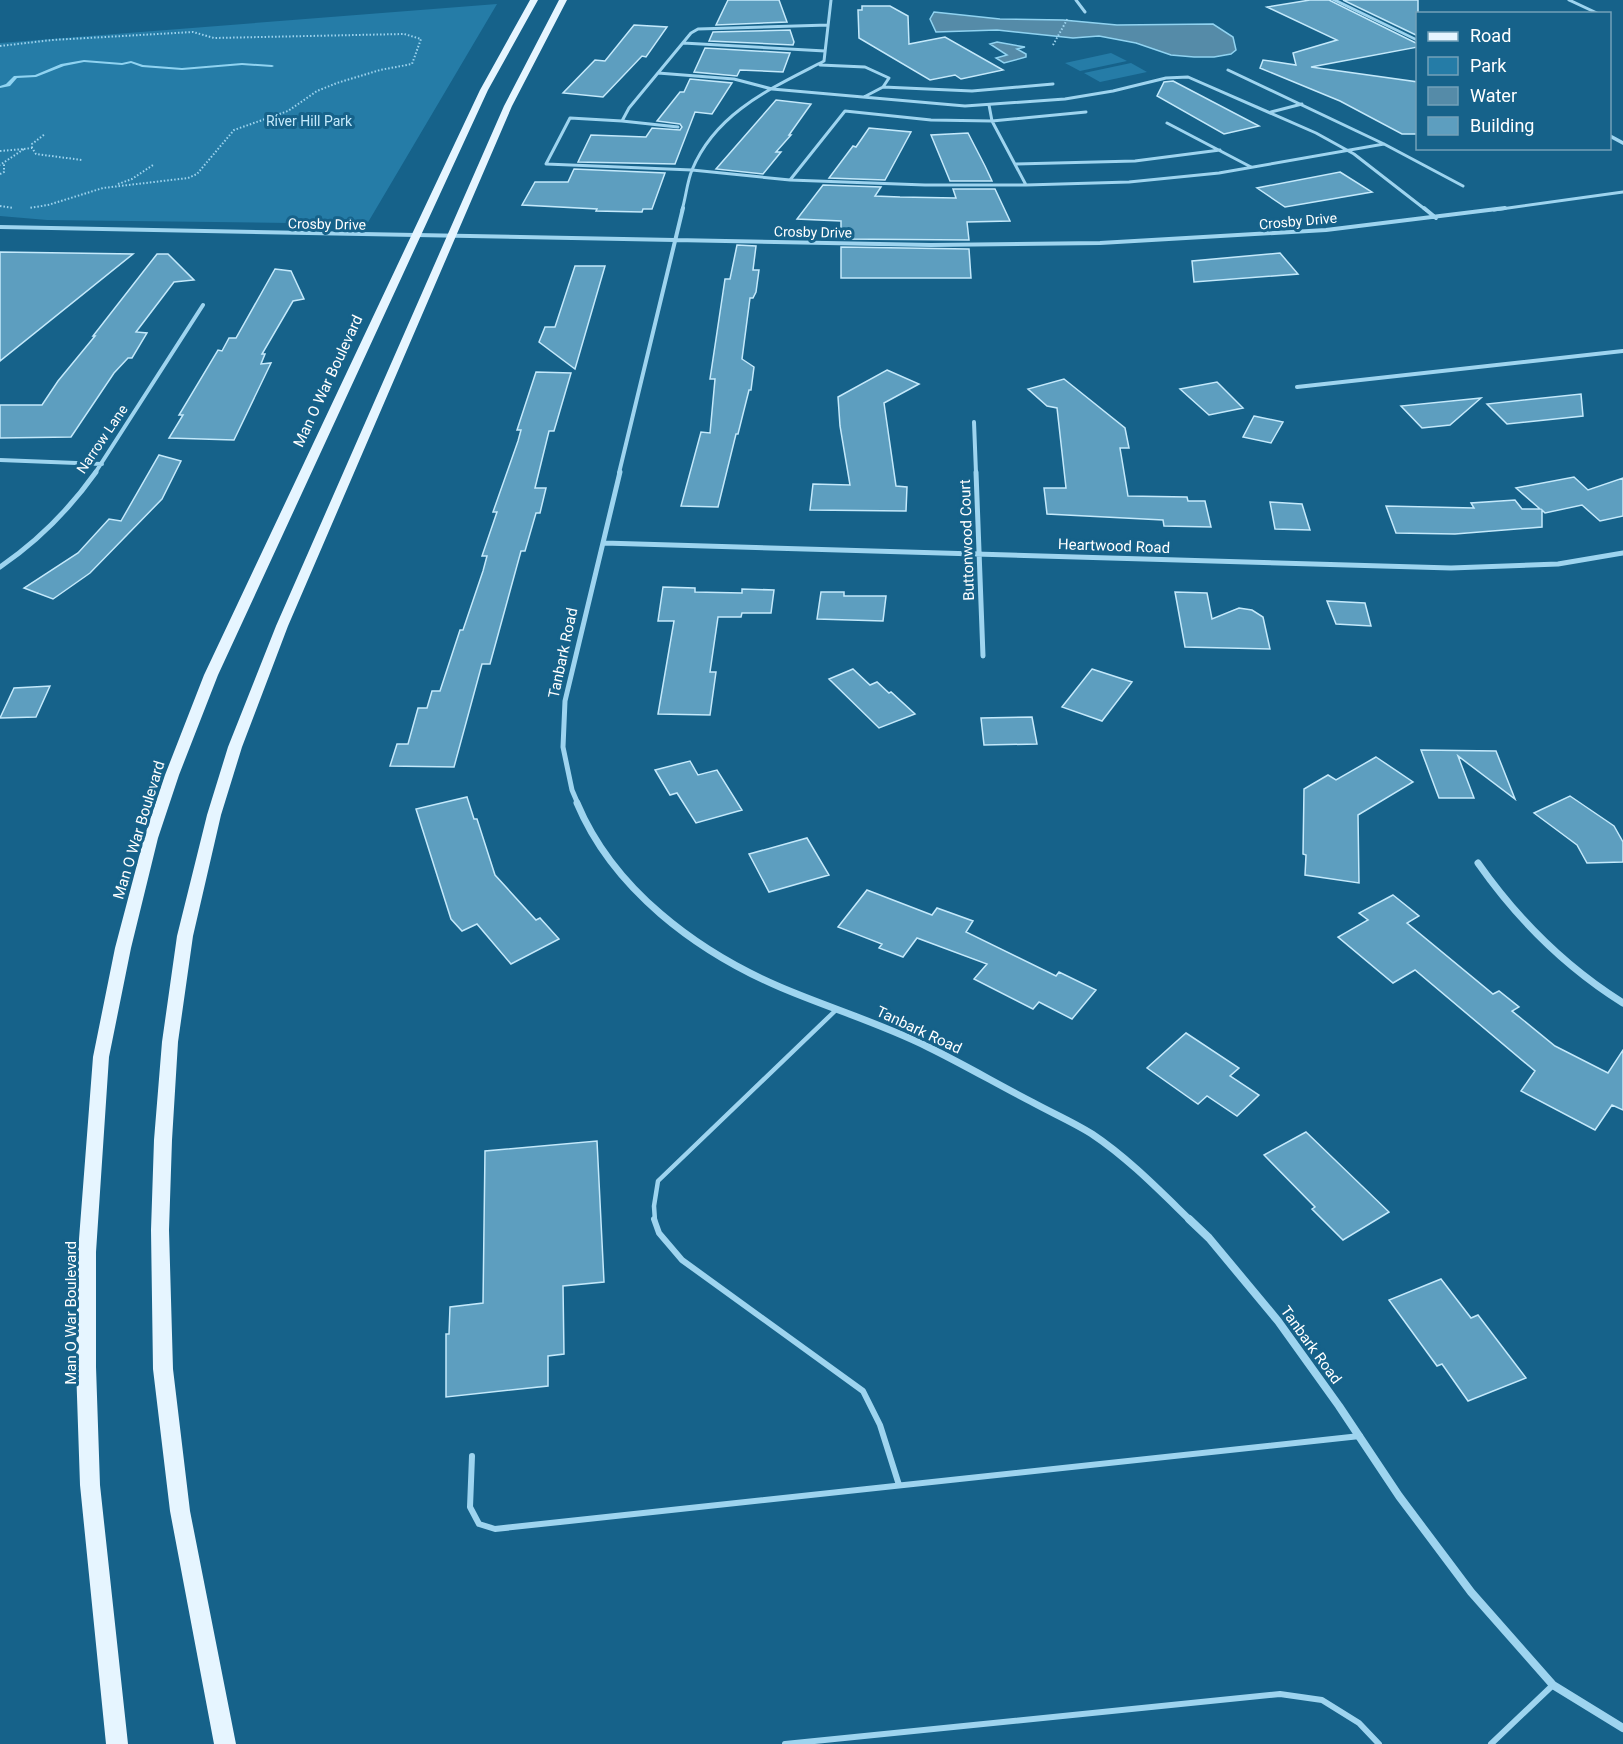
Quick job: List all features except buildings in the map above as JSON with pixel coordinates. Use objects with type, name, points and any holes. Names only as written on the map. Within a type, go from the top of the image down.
[{"type":"main road","name":"Man O War Boulevard","points":[[117,1744],[90,1485],[86,1367],[87,1252],[101,1058],[123,948],[151,838],[172,775],[211,675],[414,236],[484,90],[534,0]]},
{"type":"main road","points":[[225,1744],[180,1512],[163,1369],[160,1230],[163,1140],[170,1042],[183,948],[214,815],[235,747],[287,615],[523,74],[563,0]]},
{"type":"street","points":[[817,65],[824,61],[831,0]]},
{"type":"street","points":[[1076,0],[1085,12]]},
{"type":"street","points":[[1334,0],[1416,40]]},
{"type":"street","points":[[1569,0],[1595,12]]},
{"type":"street","points":[[622,121],[691,33],[698,30],[828,25]]},
{"type":"street","points":[[683,42],[825,51]]},
{"type":"street","points":[[817,65],[854,64],[878,69],[889,78],[883,87],[862,98]]},
{"type":"street","name":"Tanbark Road","points":[[817,65],[772,89],[730,116],[708,143],[692,170],[565,701],[563,747],[572,790],[589,831],[618,872],[660,913],[689,936],[736,965],[780,987],[883,1026],[928,1047],[1092,1134],[1152,1184],[1209,1238],[1278,1320],[1360,1436],[1399,1496],[1470,1592],[1553,1685],[1623,1728]]},
{"type":"street","points":[[1228,70],[1303,104],[1463,186]]},
{"type":"street","points":[[658,73],[734,80],[772,89],[965,106],[1065,99],[1113,91],[1166,78],[1188,77],[1271,112],[1347,150],[1436,218]]},
{"type":"street","points":[[883,87],[972,92],[1053,84]]},
{"type":"street","points":[[1271,112],[1303,104]]},
{"type":"street","points":[[989,105],[992,121],[1026,186]]},
{"type":"street","points":[[790,180],[845,111],[931,120],[992,121],[1086,112]]},
{"type":"street","points":[[678,127],[570,118],[546,164],[692,170],[790,180],[1026,186],[1129,182],[1251,167],[1384,144]]},
{"type":"street","points":[[1167,123],[1251,167]]},
{"type":"street","points":[[1015,164],[1135,160],[1220,150]]},
{"type":"street","name":"Crosby Drive","points":[[0,227],[931,244],[1100,243],[1291,232],[1436,218],[1623,192]]},
{"type":"street","name":"Narrow Lane","points":[[0,567],[26,549],[63,517],[102,464],[203,305]]},
{"type":"street","points":[[1297,387],[1623,351]]},
{"type":"street","name":"Buttonwood Court","points":[[974,422],[982,656]]},
{"type":"street","points":[[0,460],[102,464]]},
{"type":"street","name":"Heartwood Road","points":[[604,543],[1451,568],[1558,564],[1623,554]]},
{"type":"street","points":[[1478,863],[1511,908],[1542,942],[1604,992],[1623,1003]]},
{"type":"lane","points":[[836,1010],[658,1181],[653,1200],[654,1220],[661,1239],[682,1260],[863,1391],[875,1410],[885,1434],[899,1485]]},
{"type":"lane","points":[[472,1456],[470,1507],[479,1524],[495,1529],[1360,1436]]},
{"type":"lane","points":[[1491,1744],[1553,1685]]},
{"type":"lane","points":[[785,1744],[1281,1694],[1322,1700],[1359,1723],[1379,1744]]},
{"type":"path","points":[[1053,45],[1068,17]]},
{"type":"path","points":[[0,46],[52,40],[193,32],[214,38],[404,34],[420,39],[412,64],[380,70],[337,83],[317,91],[288,111],[234,130],[197,174],[175,181],[109,188]]},
{"type":"path","points":[[32,148],[32,144],[45,134]]},
{"type":"path","points":[[0,151],[32,148]]},
{"type":"path","points":[[32,148],[36,154],[82,160]]},
{"type":"path","points":[[0,165],[24,149]]},
{"type":"path","points":[[0,174],[4,172],[4,164]]},
{"type":"path","points":[[23,209],[48,205],[109,188],[132,179],[153,165]]},
{"type":"path","points":[[0,206],[14,208]]},
{"type":"green space","name":"River Hill Park","points":[[497,4],[367,224],[47,220],[0,216],[0,43]]},
{"type":"green space","points":[[1111,53],[1127,61],[1080,71],[1065,63]]},
{"type":"green space","points":[[1131,63],[1147,72],[1100,82],[1084,73]]},
{"type":"water","points":[[934,12],[1000,19],[1063,20],[1117,25],[1213,24],[1233,37],[1236,50],[1231,54],[1214,57],[1194,57],[1171,55],[1136,43],[1099,36],[1073,38],[997,30],[936,32],[930,19]]},
{"type":"water","points":[[997,42],[1025,47],[1017,49],[1026,54],[1026,57],[1004,63],[996,58],[1007,55],[990,44]]},
{"type":"waterway","points":[[0,87],[8,85],[16,77],[36,76],[63,65],[84,61],[122,64],[131,62],[142,66],[182,69],[242,64],[272,66]]}]
